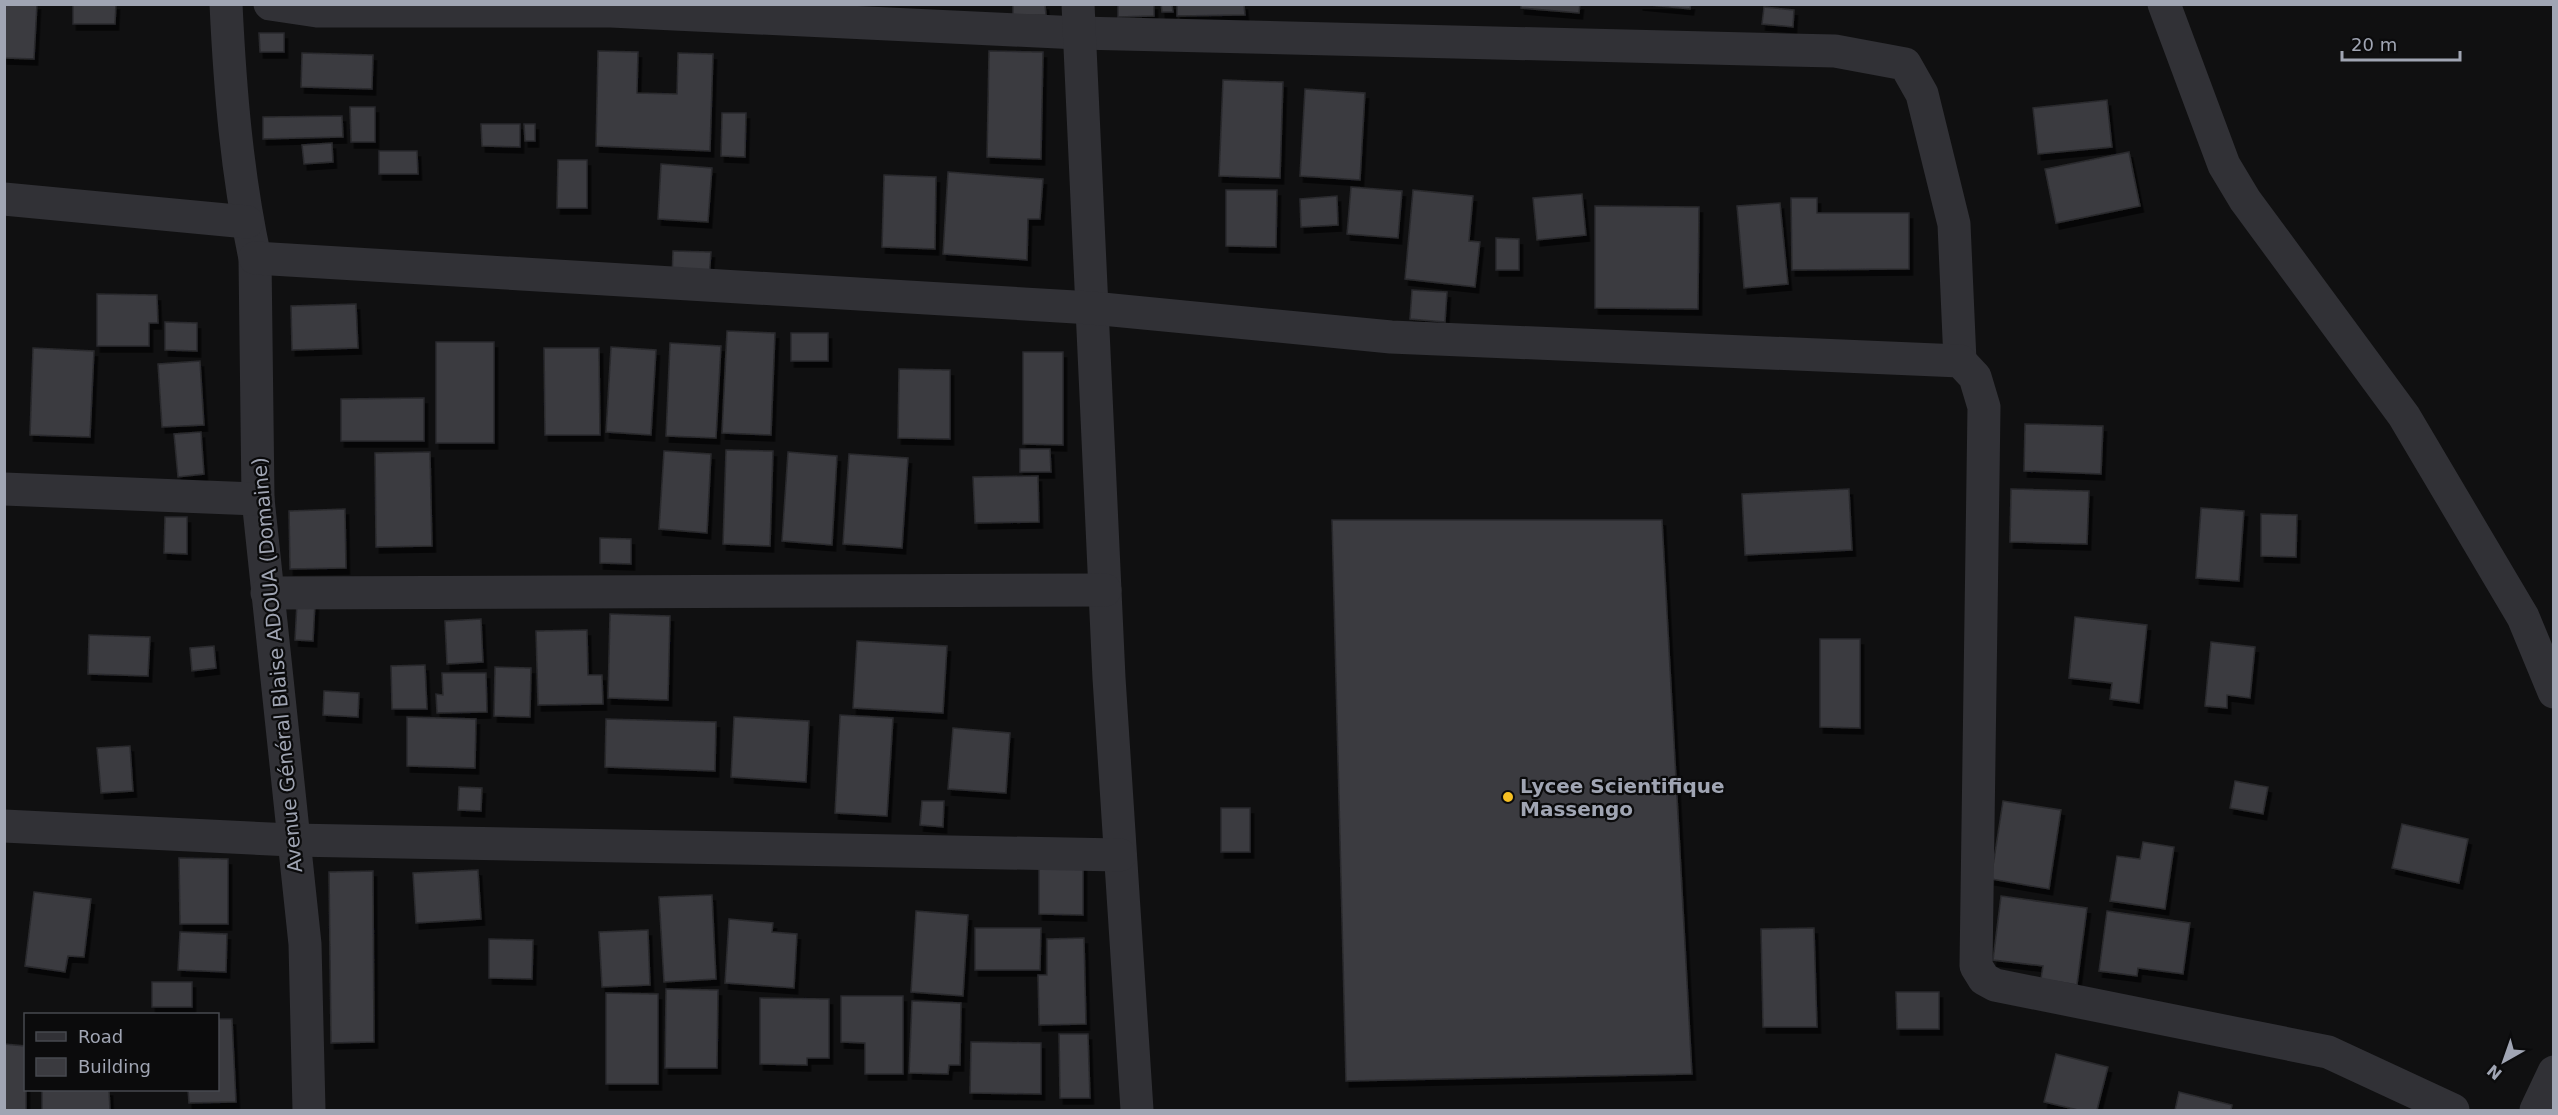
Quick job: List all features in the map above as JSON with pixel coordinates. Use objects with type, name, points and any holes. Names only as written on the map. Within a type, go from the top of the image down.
[{"type":"street","name":"Avenue Général Blaise ADOUA (Domaine)","points":[[226,4],[229,64],[247,222],[255,258],[258,499],[292,840],[305,944],[309,1110]]},
{"type":"street","points":[[270,4],[317,11],[611,12],[1078,19],[1835,51],[1905,64],[1922,94],[1954,224],[1960,361],[1975,377],[1984,407],[1976,966],[1984,980],[1995,986],[2328,1052],[2453,1110]]},
{"type":"street","points":[[2164,4],[2224,165],[2245,200],[2404,416],[2523,617],[2553,692]]},
{"type":"street","points":[[1078,19],[1105,590],[1137,1110],[1115,1110]]},
{"type":"street","points":[[4,199],[247,222]]},
{"type":"street","points":[[255,258],[1092,308],[1391,337],[1960,361]]},
{"type":"street","points":[[4,489],[258,499]]},
{"type":"street","points":[[267,593],[1105,590]]},
{"type":"street","points":[[4,826],[292,840],[1120,855]]},
{"type":"street","points":[[2536,1110],[2553,1072]]},
{"type":"building","points":[[4,4],[37,4],[34,59],[4,58]]},
{"type":"building","points":[[73,4],[116,4],[115,24],[73,24]]},
{"type":"building","points":[[1013,4],[1045,4],[1046,15],[1013,16]]},
{"type":"building","points":[[1118,4],[1154,4],[1154,16],[1118,17]]},
{"type":"building","points":[[1161,4],[1172,4],[1173,12],[1162,12]]},
{"type":"building","points":[[1177,4],[1244,4],[1245,15],[1177,16]]},
{"type":"building","points":[[1521,4],[1580,4],[1579,13],[1521,8]]},
{"type":"building","points":[[1639,4],[1691,4],[1690,9]]},
{"type":"building","points":[[1764,7],[1794,10],[1793,27],[1762,24]]},
{"type":"building","points":[[259,33],[284,33],[284,52],[260,52]]},
{"type":"building","points":[[598,51],[638,52],[637,93],[677,94],[678,53],[713,54],[710,151],[596,146]]},
{"type":"building","points":[[989,51],[1043,52],[1041,159],[987,157]]},
{"type":"building","points":[[302,53],[373,55],[372,89],[301,87]]},
{"type":"building","points":[[1223,80],[1283,82],[1280,178],[1219,176]]},
{"type":"building","points":[[1305,89],[1365,93],[1360,180],[1300,176]]},
{"type":"building","points":[[2107,100],[2112,147],[2038,154],[2033,108]]},
{"type":"building","points":[[350,107],[375,107],[375,142],[351,142]]},
{"type":"building","points":[[722,113],[746,113],[745,157],[721,156]]},
{"type":"building","points":[[342,116],[343,137],[263,139],[263,117]]},
{"type":"building","points":[[481,124],[520,124],[520,147],[482,146]]},
{"type":"building","points":[[524,124],[535,124],[535,141],[525,141]]},
{"type":"building","points":[[332,143],[333,162],[304,164],[302,145]]},
{"type":"building","points":[[379,151],[417,151],[418,174],[379,174]]},
{"type":"building","points":[[2129,152],[2140,206],[2056,223],[2045,169]]},
{"type":"building","points":[[558,160],[587,160],[587,208],[557,208]]},
{"type":"building","points":[[661,164],[712,168],[708,222],[658,219]]},
{"type":"building","points":[[948,172],[1043,179],[1040,219],[1028,219],[1027,260],[943,254]]},
{"type":"building","points":[[884,175],[936,177],[935,249],[882,247]]},
{"type":"building","points":[[1351,187],[1402,191],[1398,238],[1347,234]]},
{"type":"building","points":[[1226,190],[1277,190],[1276,247],[1226,246]]},
{"type":"building","points":[[1413,190],[1473,196],[1469,241],[1480,242],[1475,287],[1405,279]]},
{"type":"building","points":[[1582,194],[1586,235],[1537,240],[1533,198]]},
{"type":"building","points":[[1337,196],[1338,225],[1301,227],[1300,199]]},
{"type":"building","points":[[1791,198],[1817,198],[1817,213],[1909,213],[1909,269],[1792,270]]},
{"type":"building","points":[[1780,203],[1788,284],[1744,288],[1737,206]]},
{"type":"building","points":[[1595,206],[1699,207],[1698,309],[1595,308]]},
{"type":"building","points":[[1496,238],[1519,239],[1519,270],[1496,270]]},
{"type":"building","points":[[673,251],[711,252],[709,279],[672,278]]},
{"type":"building","points":[[1412,290],[1447,292],[1445,322],[1410,319]]},
{"type":"building","points":[[97,294],[157,295],[158,323],[149,323],[149,346],[97,346]]},
{"type":"building","points":[[356,304],[358,348],[292,350],[291,306]]},
{"type":"building","points":[[165,322],[197,323],[197,351],[165,350]]},
{"type":"building","points":[[727,331],[775,333],[771,435],[722,433]]},
{"type":"building","points":[[791,333],[828,333],[828,361],[791,361]]},
{"type":"building","points":[[436,342],[494,342],[494,443],[436,443]]},
{"type":"building","points":[[670,343],[721,346],[716,438],[666,436]]},
{"type":"building","points":[[611,347],[656,350],[651,435],[606,432]]},
{"type":"building","points":[[33,348],[94,351],[90,437],[30,435]]},
{"type":"building","points":[[544,348],[599,348],[600,435],[545,435]]},
{"type":"building","points":[[1023,352],[1063,352],[1063,445],[1023,444]]},
{"type":"building","points":[[200,361],[204,425],[162,427],[158,364]]},
{"type":"building","points":[[899,369],[950,370],[950,439],[898,438]]},
{"type":"building","points":[[424,398],[424,441],[341,441],[341,399]]},
{"type":"building","points":[[2025,424],[2103,426],[2101,474],[2024,471]]},
{"type":"building","points":[[201,432],[204,474],[178,477],[174,434]]},
{"type":"building","points":[[1020,449],[1050,449],[1051,472],[1020,472]]},
{"type":"building","points":[[726,450],[773,451],[770,546],[723,544]]},
{"type":"building","points":[[664,451],[711,454],[707,533],[659,529]]},
{"type":"building","points":[[430,452],[432,546],[376,547],[375,453]]},
{"type":"building","points":[[788,452],[837,456],[832,545],[782,541]]},
{"type":"building","points":[[849,454],[908,458],[902,548],[843,544]]},
{"type":"building","points":[[1038,476],[1039,522],[975,523],[973,477]]},
{"type":"building","points":[[1849,489],[1852,550],[1745,555],[1742,494]]},
{"type":"building","points":[[2011,489],[2089,491],[2087,544],[2010,542]]},
{"type":"building","points":[[2201,508],[2244,511],[2239,581],[2196,578]]},
{"type":"building","points":[[345,509],[346,568],[290,569],[289,511]]},
{"type":"building","points":[[2261,514],[2297,515],[2296,557],[2261,556]]},
{"type":"building","points":[[165,517],[187,517],[187,554],[164,553]]},
{"type":"building","name":"Lycee Scientifique Massengo","points":[[1332,520],[1662,520],[1692,1074],[1346,1081]]},
{"type":"building","points":[[600,538],[631,539],[631,564],[600,563]]},
{"type":"building","points":[[297,602],[315,603],[313,641],[295,640]]},
{"type":"building","points":[[610,614],[670,616],[668,700],[608,698]]},
{"type":"building","points":[[2075,617],[2147,625],[2139,703],[2110,699],[2112,683],[2069,678]]},
{"type":"building","points":[[481,619],[483,662],[447,664],[445,621]]},
{"type":"building","points":[[587,630],[588,675],[602,675],[603,704],[538,705],[536,631]]},
{"type":"building","points":[[89,635],[150,637],[148,676],[88,674]]},
{"type":"building","points":[[1820,639],[1860,639],[1860,728],[1820,727]]},
{"type":"building","points":[[857,641],[947,646],[943,713],[853,708]]},
{"type":"building","points":[[2211,642],[2255,647],[2250,698],[2227,695],[2227,708],[2205,706]]},
{"type":"building","points":[[214,646],[216,668],[192,671],[190,648]]},
{"type":"building","points":[[425,665],[427,709],[392,709],[391,666]]},
{"type":"building","points":[[495,667],[531,668],[530,717],[494,716]]},
{"type":"building","points":[[442,673],[486,673],[487,712],[437,713],[436,694],[443,695]]},
{"type":"building","points":[[324,691],[359,693],[358,717],[323,715]]},
{"type":"building","points":[[840,715],[893,718],[887,816],[835,813]]},
{"type":"building","points":[[407,717],[476,719],[475,768],[407,766]]},
{"type":"building","points":[[734,717],[809,721],[806,782],[731,777]]},
{"type":"building","points":[[606,719],[716,722],[715,771],[605,767]]},
{"type":"building","points":[[953,728],[1010,733],[1006,793],[948,789]]},
{"type":"building","points":[[130,746],[133,791],[101,793],[97,748]]},
{"type":"building","points":[[2235,781],[2268,787],[2263,814],[2230,808]]},
{"type":"building","points":[[459,787],[482,788],[481,811],[458,810]]},
{"type":"building","points":[[922,801],[944,801],[943,827],[920,825]]},
{"type":"building","points":[[2003,801],[2061,810],[2049,889],[1991,879]]},
{"type":"building","points":[[1221,808],[1250,808],[1250,852],[1221,852]]},
{"type":"building","points":[[2402,824],[2468,839],[2459,883],[2392,868]]},
{"type":"building","points":[[2143,842],[2174,847],[2165,909],[2110,901],[2117,856],[2140,859]]},
{"type":"building","points":[[179,858],[228,859],[228,924],[180,924]]},
{"type":"building","points":[[1039,863],[1083,863],[1083,915],[1039,914]]},
{"type":"building","points":[[478,870],[481,919],[416,923],[413,873]]},
{"type":"building","points":[[373,871],[374,1042],[331,1043],[329,872]]},
{"type":"building","points":[[34,892],[91,899],[84,957],[68,956],[65,972],[25,966]]},
{"type":"building","points":[[712,895],[716,979],[664,982],[659,897]]},
{"type":"building","points":[[2001,896],[2087,908],[2077,985],[2041,979],[2043,966],[1993,960]]},
{"type":"building","points":[[916,911],[968,915],[963,996],[911,992]]},
{"type":"building","points":[[2107,911],[2190,923],[2183,974],[2138,968],[2137,976],[2099,971]]},
{"type":"building","points":[[729,919],[773,923],[772,932],[797,934],[794,988],[725,983]]},
{"type":"building","points":[[975,928],[1041,928],[1040,970],[975,970]]},
{"type":"building","points":[[1814,928],[1817,1027],[1763,1027],[1761,929]]},
{"type":"building","points":[[648,930],[650,985],[602,987],[599,932]]},
{"type":"building","points":[[180,932],[227,934],[226,972],[178,970]]},
{"type":"building","points":[[1084,938],[1086,1024],[1039,1025],[1038,975],[1047,975],[1047,939]]},
{"type":"building","points":[[489,939],[533,940],[532,979],[489,978]]},
{"type":"building","points":[[152,982],[192,982],[192,1007],[152,1007]]},
{"type":"building","points":[[666,989],[718,990],[717,1068],[665,1068]]},
{"type":"building","points":[[1896,992],[1939,992],[1939,1029],[1897,1029]]},
{"type":"building","points":[[606,993],[658,994],[658,1084],[606,1084]]},
{"type":"building","points":[[841,996],[903,996],[903,1074],[865,1074],[865,1043],[841,1042]]},
{"type":"building","points":[[760,998],[829,999],[829,1058],[807,1058],[807,1065],[760,1064]]},
{"type":"building","points":[[912,1001],[961,1003],[960,1065],[949,1065],[948,1074],[909,1073]]},
{"type":"building","points":[[219,1019],[232,1019],[236,1102],[189,1103],[188,1091],[219,1091]]},
{"type":"building","points":[[1059,1034],[1088,1034],[1090,1098],[1060,1098]]},
{"type":"building","points":[[971,1042],[1041,1043],[1041,1094],[970,1093]]},
{"type":"building","points":[[4,1044],[24,1046],[26,1110],[4,1110]]},
{"type":"building","points":[[2056,1054],[2108,1067],[2097,1110],[2078,1110],[2044,1102]]},
{"type":"building","points":[[42,1091],[109,1091],[110,1110],[42,1110]]},
{"type":"building","points":[[2179,1092],[2232,1105],[2231,1110],[2175,1110]]},
{"type":"place","name":"Lycee Scientifique Massengo","points":[[1508,797]]}]
